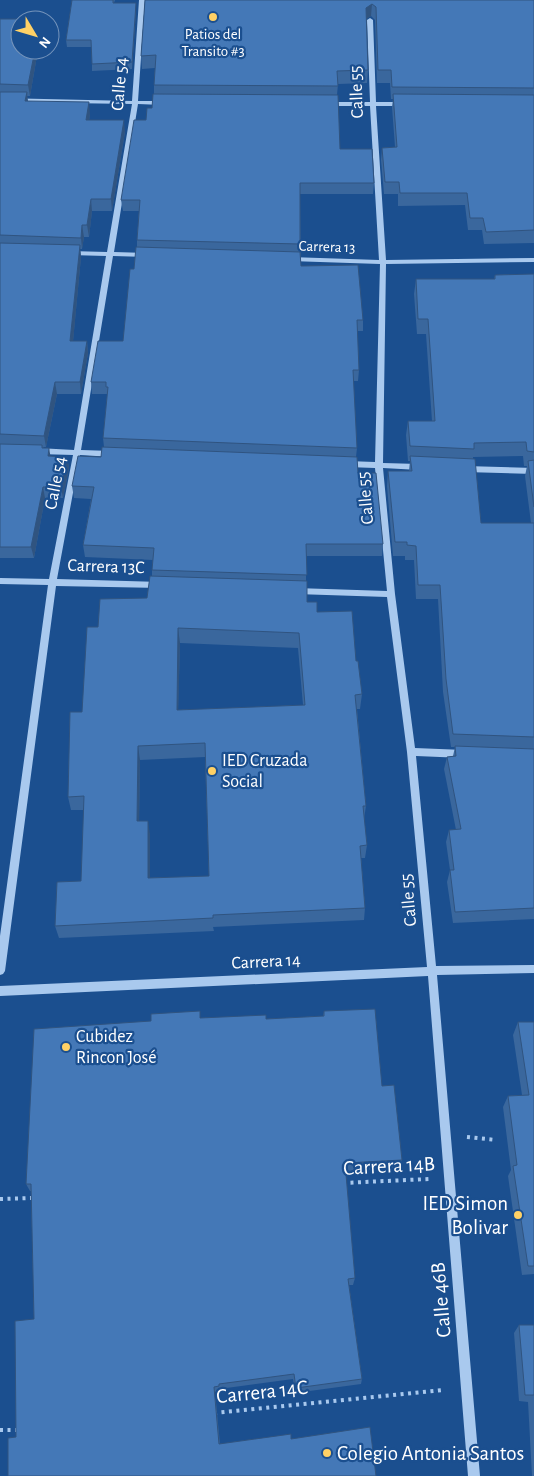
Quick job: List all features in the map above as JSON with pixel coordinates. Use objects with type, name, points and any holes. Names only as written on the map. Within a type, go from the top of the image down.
[{"type":"street","name":"Calle 54","points":[[0,971],[53,581],[111,254],[134,103],[142,0]]},
{"type":"street","name":"Calle 55","points":[[370,20],[373,104],[383,262],[379,465],[391,594],[411,752],[432,971]]},
{"type":"street","points":[[0,100],[174,103]]},
{"type":"street","points":[[323,104],[411,104]]},
{"type":"street","points":[[64,253],[159,255]]},
{"type":"street","name":"Carrera 13","points":[[286,259],[383,262],[534,260]]},
{"type":"street","points":[[29,451],[126,454]]},
{"type":"street","points":[[340,464],[428,467]]},
{"type":"street","points":[[457,468],[534,471]]},
{"type":"street","name":"Carrera 13C","points":[[0,581],[53,581],[172,586]]},
{"type":"street","points":[[291,590],[391,594]]},
{"type":"street","points":[[411,752],[477,754]]},
{"type":"street","name":"Carrera 14","points":[[0,991],[432,971],[534,970]]},
{"type":"street","name":"Calle 46B","points":[[432,971],[474,1476]]},
{"type":"path","points":[[446,1135],[496,1140]]},
{"type":"path","name":"Carrera 14B","points":[[340,1183],[450,1178]]},
{"type":"path","points":[[0,1200],[40,1198]]},
{"type":"path","name":"Carrera 14C","points":[[204,1414],[467,1388]]},
{"type":"path","points":[[0,1430],[28,1430]]},
{"type":"building","points":[[72,0],[113,0],[113,3],[136,3],[132,62],[92,64],[91,40],[66,40]]},
{"type":"building","points":[[145,0],[534,0],[534,88],[392,87],[391,70],[378,70],[376,7],[372,4],[366,8],[368,70],[337,71],[338,86],[154,85],[156,55],[141,56]]},
{"type":"building","points":[[0,19],[10,19],[10,60],[33,60],[28,85],[0,84]]},
{"type":"building","points":[[0,92],[27,92],[25,101],[89,102],[86,120],[124,120],[111,199],[91,199],[87,225],[82,225],[81,238],[0,235]]},
{"type":"building","points":[[153,94],[338,95],[340,149],[372,149],[374,183],[300,183],[300,244],[137,240],[140,200],[121,200],[134,120],[146,120],[147,108],[152,108]]},
{"type":"building","points":[[393,94],[534,95],[534,230],[486,232],[483,218],[470,218],[467,193],[400,193],[399,182],[385,182],[382,148],[397,147]]},
{"type":"building","points":[[0,243],[80,245],[70,341],[87,341],[80,382],[55,382],[44,436],[0,434]]},
{"type":"building","points":[[136,247],[300,252],[301,266],[358,265],[363,320],[357,320],[359,370],[353,370],[357,448],[103,438],[108,387],[106,387],[106,382],[91,382],[98,341],[123,341],[130,269],[134,269]]},
{"type":"building","points":[[534,274],[534,452],[527,451],[526,442],[474,443],[474,449],[410,446],[408,421],[435,421],[428,319],[418,319],[416,279],[495,279],[495,275]]},
{"type":"building","points":[[0,444],[42,445],[42,448],[49,448],[48,456],[67,457],[61,487],[43,487],[31,547],[0,547]]},
{"type":"building","points":[[102,447],[357,457],[358,473],[376,473],[383,544],[306,544],[307,575],[152,570],[154,548],[83,545],[94,487],[72,486],[78,456],[101,457]]},
{"type":"building","points":[[410,456],[475,459],[481,523],[534,523],[534,737],[453,734],[446,679],[440,585],[418,585],[416,546],[407,545],[407,542],[395,542],[388,471],[412,471]]},
{"type":"building","points":[[534,460],[534,507],[528,461]]},
{"type":"building","name":"IED Cruzada Social","points":[[150,576],[307,581],[307,602],[317,602],[317,612],[352,611],[356,661],[358,661],[362,694],[355,695],[366,806],[363,806],[367,845],[360,846],[365,908],[213,915],[213,918],[55,926],[57,882],[81,881],[84,796],[68,797],[70,712],[82,712],[87,627],[98,627],[100,599],[147,598]],"holes":[[[178,628],[299,633],[305,705],[177,710]],[[205,743],[209,876],[148,878],[148,821],[137,821],[138,746]]]},
{"type":"building","points":[[455,746],[534,749],[534,908],[455,912],[450,870],[454,870],[449,830],[461,829],[447,757],[456,756]]},
{"type":"building","points":[[375,1009],[382,1086],[394,1085],[402,1160],[345,1163],[355,1278],[348,1279],[362,1379],[296,1388],[294,1374],[219,1384],[219,1386],[214,1387],[219,1444],[291,1434],[291,1439],[370,1427],[376,1476],[8,1476],[8,1438],[16,1437],[15,1321],[34,1319],[31,1184],[26,1184],[34,1029],[151,1021],[151,1014],[200,1011],[200,1018],[266,1015],[266,1019],[324,1016],[324,1011]]},
{"type":"building","points":[[518,1022],[534,1022],[534,1266],[528,1266],[513,1166],[517,1165],[508,1096],[529,1095]]},
{"type":"building","points":[[519,1325],[534,1325],[534,1395],[525,1395]]},
{"type":"place","name":"Patios del Transito #3","points":[[213,17]]},
{"type":"place","name":"IED Cruzada Social","points":[[212,771]]},
{"type":"place","name":"Cubidez Rincon José","points":[[66,1047]]},
{"type":"place","name":"IED Simon Bolivar","points":[[518,1215]]},
{"type":"place","name":"Colegio Antonia Santos","points":[[327,1453]]}]
